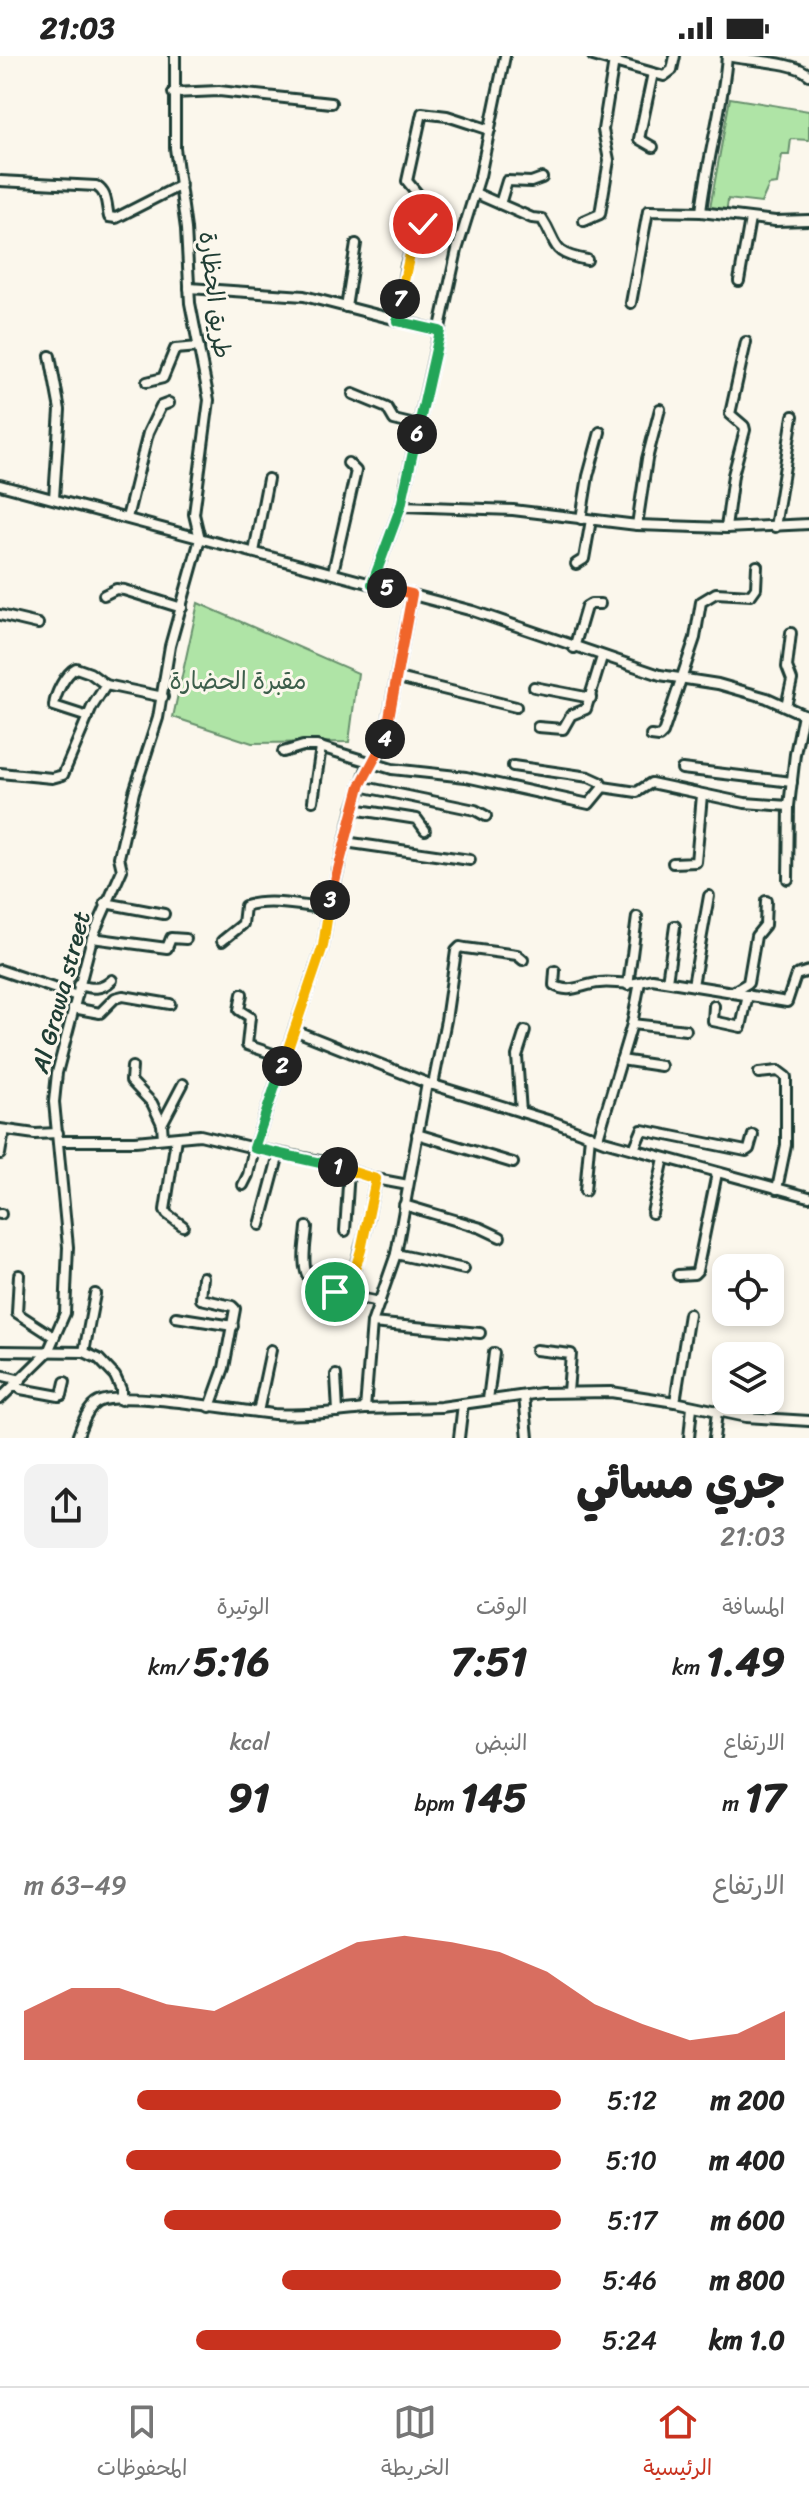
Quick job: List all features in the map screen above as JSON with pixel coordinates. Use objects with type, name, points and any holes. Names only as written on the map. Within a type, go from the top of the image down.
[{"type":"street","name":"طريق الحظارة","points":[[175,56],[175,148],[189,288],[209,400],[194,514],[200,539]]},
{"type":"street","points":[[372,584],[401,506],[457,250],[475,193],[505,56]]},
{"type":"street","points":[[593,56],[664,76],[670,73],[675,56]]},
{"type":"street","points":[[701,212],[711,145],[724,89],[727,56],[800,69],[809,75]]},
{"type":"street","points":[[584,221],[600,214],[609,160],[603,130],[614,61]]},
{"type":"street","points":[[653,73],[639,139],[653,147]]},
{"type":"street","points":[[173,93],[219,91],[331,103]]},
{"type":"street","points":[[397,321],[406,265],[414,239],[428,211],[407,181],[422,113],[447,116],[490,130]]},
{"type":"street","points":[[500,204],[507,181],[536,182],[542,178]]},
{"type":"street","points":[[0,181],[96,186],[103,190],[109,217],[116,218],[181,185]]},
{"type":"street","points":[[475,193],[532,218],[542,219],[558,250],[587,260]]},
{"type":"street","points":[[631,303],[648,211],[701,212],[795,223],[809,220]]},
{"type":"street","points":[[739,281],[750,219]]},
{"type":"street","points":[[346,307],[356,244]]},
{"type":"street","points":[[189,288],[304,296],[440,331]]},
{"type":"street","points":[[726,528],[733,475],[745,430],[730,414],[746,342]]},
{"type":"street","points":[[147,382],[159,380],[165,375],[175,349],[199,347]]},
{"type":"street","points":[[50,356],[60,410],[54,498]]},
{"type":"street","points":[[353,394],[387,408],[394,420],[419,426]]},
{"type":"street","points":[[127,518],[148,433],[161,406],[169,403]]},
{"type":"street","points":[[637,525],[647,459],[660,409]]},
{"type":"street","points":[[775,527],[793,416]]},
{"type":"street","points":[[581,519],[600,432]]},
{"type":"street","points":[[333,572],[344,515],[355,480],[356,471],[348,463]]},
{"type":"street","points":[[254,552],[268,479]]},
{"type":"street","points":[[0,485],[473,611],[660,675],[738,689],[786,706],[806,716],[789,806],[788,879]]},
{"type":"street","points":[[401,506],[513,510],[637,525],[726,528],[809,524]]},
{"type":"street","points":[[576,564],[584,559],[591,520]]},
{"type":"street","name":"Al Grawa street","points":[[0,1399],[48,1352],[65,1313],[68,1289],[67,1222],[54,1102],[57,1073],[92,938],[122,870],[119,857],[134,792],[156,726],[170,646],[200,539]]},
{"type":"street","points":[[651,736],[662,735],[695,638],[701,602],[716,593],[751,595],[756,588],[757,566]]},
{"type":"street","points":[[104,595],[116,589],[124,590],[182,608]]},
{"type":"street","points":[[243,1185],[323,946],[328,909],[360,786],[383,745],[412,594]]},
{"type":"street","points":[[574,648],[586,607],[600,604]]},
{"type":"street","points":[[0,615],[38,624]]},
{"type":"street","points":[[786,706],[792,680],[787,667],[791,633]]},
{"type":"street","points":[[538,727],[563,729],[570,717],[586,709],[602,657]]},
{"type":"street","points":[[88,717],[54,706],[69,672],[76,668],[106,685],[163,697]]},
{"type":"street","points":[[398,678],[516,707]]},
{"type":"street","points":[[0,773],[60,777],[71,761],[98,695],[106,685]]},
{"type":"street","points":[[534,687],[591,698]]},
{"type":"street","points":[[283,752],[303,746],[321,747],[404,772],[466,777],[589,804],[603,787]]},
{"type":"street","points":[[313,801],[321,747]]},
{"type":"street","points":[[513,766],[589,777],[603,787],[637,792],[651,783],[745,803],[789,806]]},
{"type":"street","points":[[682,769],[792,782]]},
{"type":"street","points":[[360,786],[475,810],[486,816]]},
{"type":"street","points":[[673,863],[696,862],[702,795]]},
{"type":"street","points":[[353,809],[417,819],[425,830]]},
{"type":"street","points":[[345,842],[470,860]]},
{"type":"street","points":[[693,985],[709,896]]},
{"type":"street","points":[[733,992],[748,983],[756,936],[765,925],[766,901]]},
{"type":"street","points":[[105,903],[164,914]]},
{"type":"street","points":[[222,941],[243,924],[245,906],[249,904],[277,903],[328,909]]},
{"type":"street","points":[[628,985],[637,917]]},
{"type":"street","points":[[667,981],[675,926]]},
{"type":"street","points":[[92,938],[160,948],[167,948],[171,938],[186,939]]},
{"type":"street","points":[[365,1409],[372,1323],[396,1254],[417,1134],[456,951],[465,948],[517,955],[523,960]]},
{"type":"street","points":[[0,970],[77,996]]},
{"type":"street","points":[[555,971],[553,983],[560,989],[572,990],[602,982],[628,985],[652,979],[787,1002],[796,975],[809,971]]},
{"type":"street","points":[[78,985],[90,989],[105,987],[112,980]]},
{"type":"street","points":[[585,1191],[594,1137],[632,1024],[640,982]]},
{"type":"street","points":[[242,994],[239,1010],[250,1017],[247,1045],[285,1058]]},
{"type":"street","points":[[714,1006],[713,1021],[741,1027],[748,995]]},
{"type":"street","points":[[73,1008],[100,1013],[115,998],[123,996],[170,1004]]},
{"type":"street","points":[[632,1024],[686,1030]]},
{"type":"street","points":[[294,1030],[430,1084],[664,1158],[809,1197]]},
{"type":"street","points":[[521,1112],[517,1056],[525,1031]]},
{"type":"street","points":[[621,1060],[661,1066]]},
{"type":"street","points":[[132,1067],[131,1081],[149,1097],[162,1124],[163,1138]]},
{"type":"street","points":[[759,1073],[778,1071],[786,1077],[786,1145],[777,1189]]},
{"type":"street","points":[[162,1124],[181,1083]]},
{"type":"street","points":[[0,1154],[2,1129],[58,1137],[135,1141],[200,1135],[408,1185]]},
{"type":"street","points":[[634,1149],[642,1130],[746,1151],[753,1135]]},
{"type":"street","points":[[417,1134],[513,1163]]},
{"type":"street","points":[[176,1138],[165,1210],[183,1226]]},
{"type":"street","points":[[260,1225],[279,1154]]},
{"type":"street","points":[[652,1213],[664,1158]]},
{"type":"street","points":[[345,1231],[349,1170]]},
{"type":"street","points":[[678,1275],[697,1271],[717,1173]]},
{"type":"street","points":[[347,1295],[361,1250],[376,1179]]},
{"type":"street","points":[[404,1205],[481,1228],[500,1237]]},
{"type":"street","points":[[307,1227],[305,1268],[308,1278],[315,1285],[380,1302]]},
{"type":"street","points":[[396,1254],[464,1269]]},
{"type":"street","points":[[19,1275],[17,1313],[54,1337]]},
{"type":"street","points":[[203,1277],[200,1297],[235,1308],[224,1368],[210,1407]]},
{"type":"street","points":[[84,1352],[95,1294]]},
{"type":"street","points":[[675,1402],[689,1314]]},
{"type":"street","points":[[176,1317],[233,1326]]},
{"type":"street","points":[[372,1323],[480,1333]]},
{"type":"street","points":[[258,1412],[271,1350]]},
{"type":"street","points":[[536,1350],[571,1354],[568,1392]]},
{"type":"street","points":[[0,1351],[84,1352],[109,1368],[121,1389],[121,1400]]},
{"type":"street","points":[[488,1400],[494,1353]]},
{"type":"street","points":[[0,1375],[18,1382],[21,1389],[59,1396],[65,1382]]},
{"type":"street","points":[[336,1375],[338,1412]]},
{"type":"street","points":[[77,1438],[95,1403],[107,1399],[140,1399],[306,1415],[463,1404],[568,1392],[624,1393],[712,1411]]},
{"type":"street","points":[[524,1396],[528,1438]]},
{"type":"street","points":[[459,1438],[463,1404]]},
{"type":"street","points":[[689,1438],[692,1407]]},
{"type":"street","points":[[714,1438],[717,1414]]},
{"type":"street","points":[[729,1414],[809,1421]]},
{"type":"green space","points":[[730,98],[809,111],[809,140],[791,139],[789,155],[782,155],[777,184],[769,185],[761,203],[728,199],[726,216],[710,208]]},
{"type":"green space","name":"مقبرة الحضارة","points":[[198,603],[358,673],[349,742],[252,743],[173,717]]},
{"type":"route","points":[[335,1292],[347,1295],[361,1250],[376,1179],[320,1161],[254,1148],[323,946],[337,869],[360,786],[382,748],[392,708],[412,594],[372,584],[403,500],[440,331],[397,321],[406,265],[414,239],[423,224]]}]
